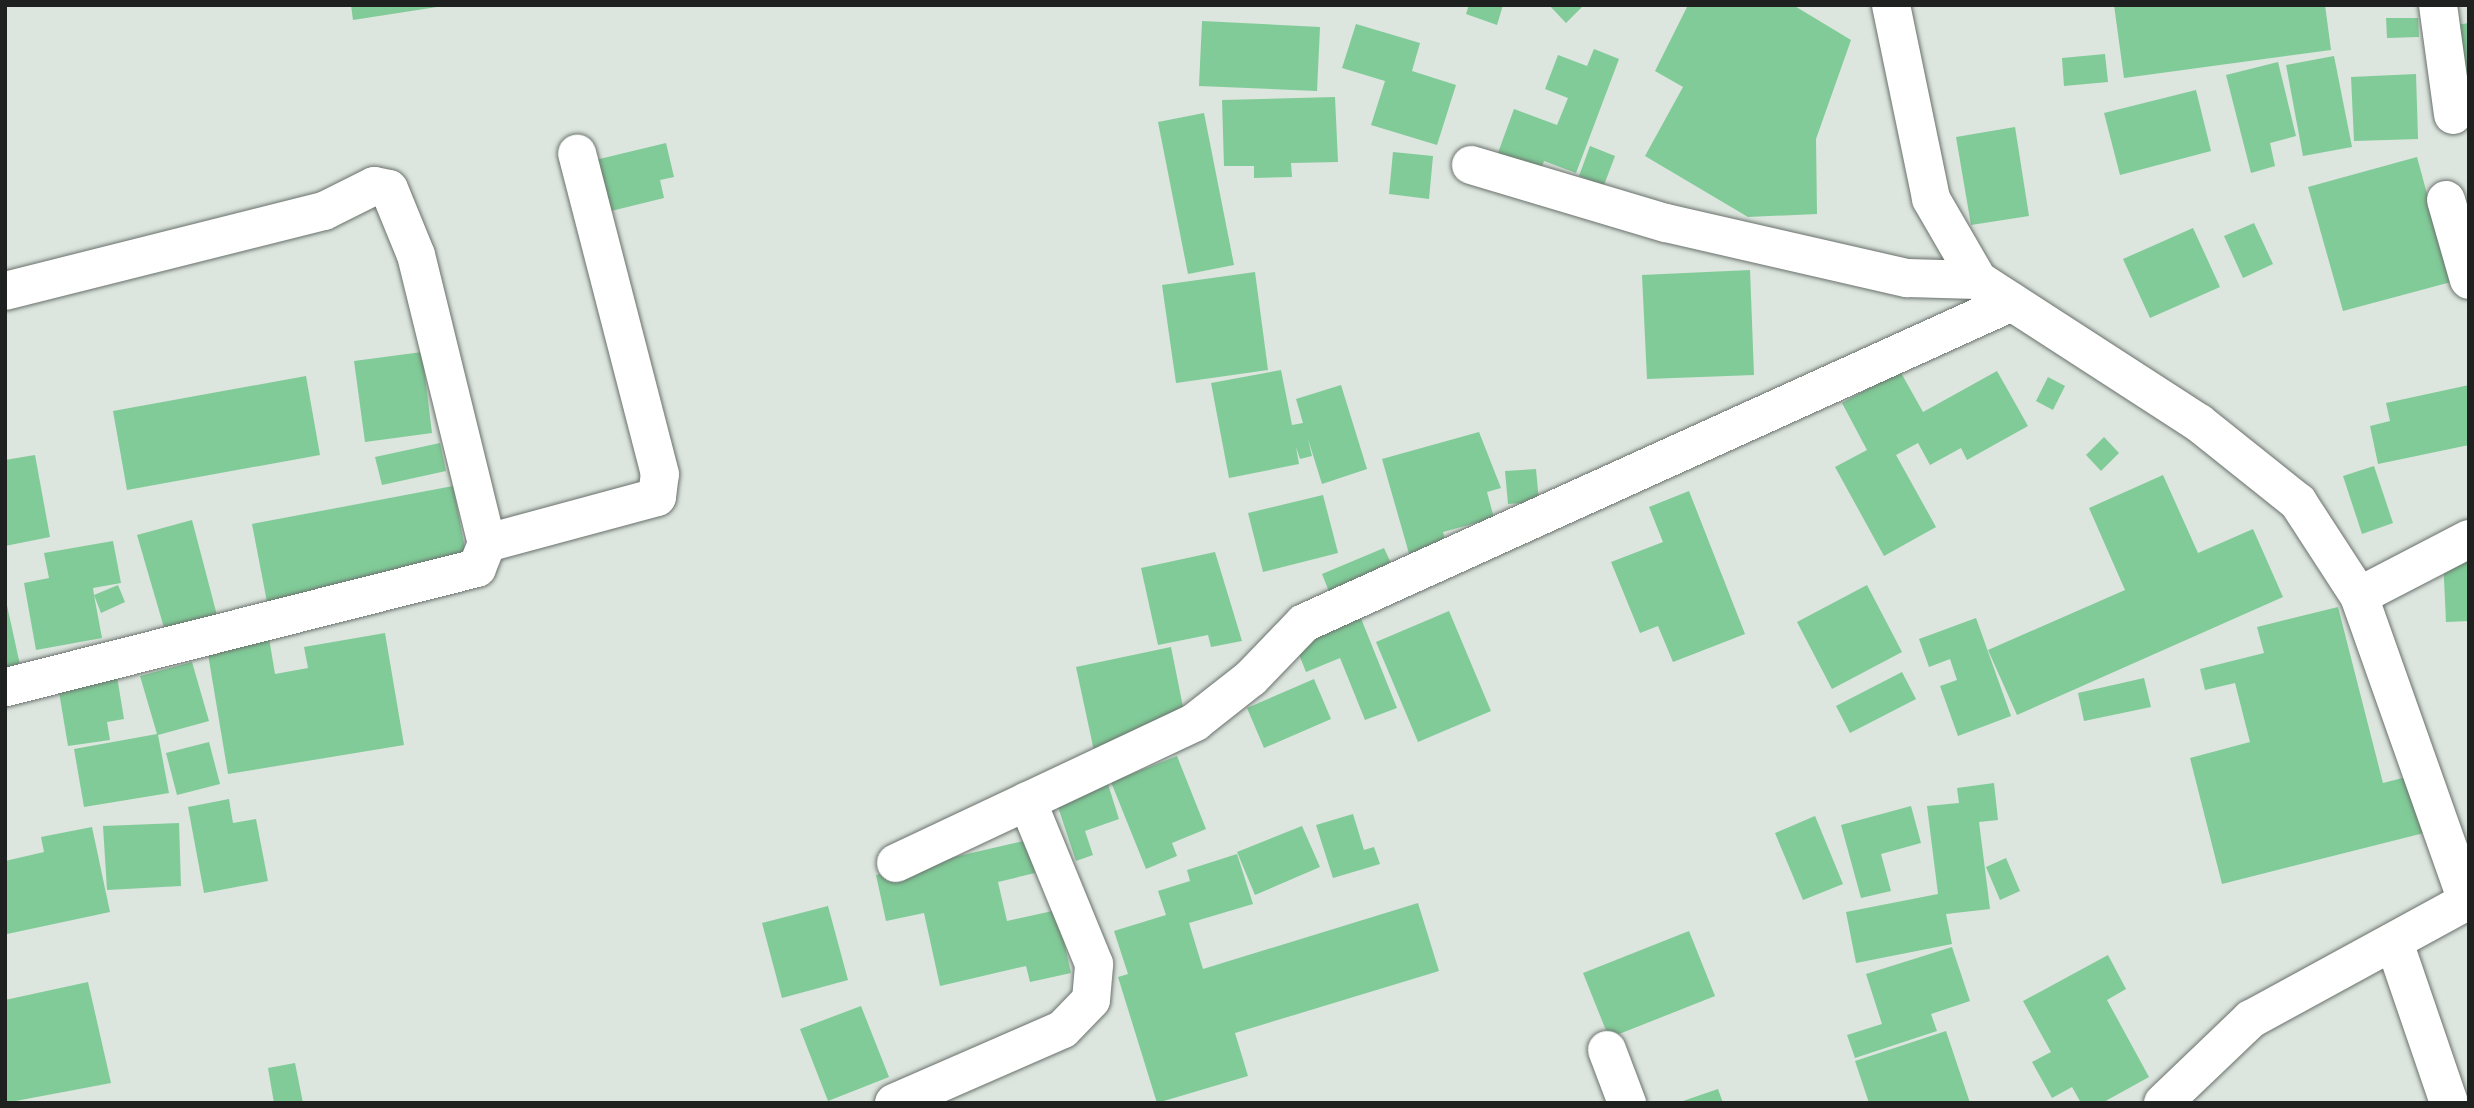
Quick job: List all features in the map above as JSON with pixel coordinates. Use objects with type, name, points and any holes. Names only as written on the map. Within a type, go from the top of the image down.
[{"type":"street","points":[[1891,5],[1931,199],[1978,280],[2199,423],[2298,502],[2359,596],[2468,900],[2251,1019],[2163,1103]]},
{"type":"street","points":[[2438,5],[2454,115]]},
{"type":"street","points":[[487,543],[657,497],[660,474],[577,153]]},
{"type":"street","points":[[1471,165],[1666,223],[1907,278],[1978,280]]},
{"type":"street","points":[[5,291],[324,211],[374,186],[389,189],[416,255],[487,543],[477,568],[5,687]]},
{"type":"street","points":[[2446,200],[2469,280]]},
{"type":"street","points":[[896,863],[1195,722],[1251,678],[1304,623],[2012,302]]},
{"type":"street","points":[[2359,596],[2469,539]]},
{"type":"street","points":[[894,1103],[1063,1029],[1091,1000],[1094,964],[1027,801]]},
{"type":"street","points":[[2394,942],[2449,1103]]},
{"type":"street","points":[[1607,1049],[1627,1103]]},
{"type":"building","points":[[351,5],[437,5],[437,7],[353,20]]},
{"type":"building","points":[[1469,5],[1503,5],[1497,25],[1466,14]]},
{"type":"building","points":[[1549,5],[1584,5],[1566,23]]},
{"type":"building","points":[[1688,5],[1793,5],[1851,40],[1816,139],[1817,214],[1748,217],[1645,156],[1683,87],[1655,71]]},
{"type":"building","points":[[2114,5],[2325,5],[2331,50],[2124,78]]},
{"type":"building","points":[[2386,18],[2418,18],[2419,37],[2387,38]]},
{"type":"building","points":[[1202,21],[1320,27],[1317,91],[1199,86]]},
{"type":"building","points":[[2469,23],[2469,102],[2456,25]]},
{"type":"building","points":[[1356,24],[1420,43],[1412,71],[1456,85],[1437,145],[1371,125],[1385,81],[1342,68]]},
{"type":"building","points":[[1594,49],[1619,59],[1576,173],[1544,161],[1538,177],[1495,161],[1514,109],[1557,125],[1568,98],[1545,89],[1558,55],[1587,66]]},
{"type":"building","points":[[2105,54],[2108,82],[2064,86],[2062,58]]},
{"type":"building","points":[[2334,56],[2352,147],[2303,156],[2286,65]]},
{"type":"building","points":[[2278,62],[2296,136],[2270,143],[2275,166],[2251,173],[2226,75]]},
{"type":"building","points":[[2416,74],[2418,139],[2354,141],[2351,77]]},
{"type":"building","points":[[2196,90],[2211,151],[2120,175],[2104,113]]},
{"type":"building","points":[[1335,97],[1338,162],[1291,163],[1292,177],[1254,178],[1254,166],[1224,166],[1222,100]]},
{"type":"building","points":[[1204,113],[1234,265],[1188,274],[1158,122]]},
{"type":"building","points":[[2015,127],[2029,216],[1971,225],[1956,137]]},
{"type":"building","points":[[666,143],[674,177],[660,180],[664,198],[599,214],[587,162]]},
{"type":"building","points":[[1590,146],[1615,156],[1604,185],[1579,176]]},
{"type":"building","points":[[1393,152],[1433,156],[1429,199],[1389,194]]},
{"type":"building","points":[[2417,157],[2451,282],[2343,311],[2308,187]]},
{"type":"building","points":[[2254,223],[2273,264],[2243,278],[2224,236]]},
{"type":"building","points":[[2193,228],[2220,287],[2150,318],[2123,259]]},
{"type":"building","points":[[1750,270],[1754,375],[1647,379],[1642,275]]},
{"type":"building","points":[[1255,272],[1268,370],[1176,383],[1162,285]]},
{"type":"building","points":[[422,352],[432,433],[365,442],[354,361]]},
{"type":"building","points":[[1281,370],[1292,425],[1303,423],[1296,399],[1341,385],[1367,469],[1322,484],[1308,439],[1312,456],[1300,459],[1296,447],[1299,464],[1229,478],[1211,383]]},
{"type":"building","points":[[1900,371],[1923,412],[1997,371],[2028,426],[1967,460],[1961,448],[1930,465],[1918,443],[1896,455],[1936,527],[1884,556],[1835,467],[1867,450],[1842,403]]},
{"type":"building","points":[[306,376],[320,455],[127,490],[113,411]]},
{"type":"building","points":[[2048,377],[2065,386],[2053,410],[2036,401]]},
{"type":"building","points":[[2469,385],[2469,445],[2378,464],[2370,426],[2390,421],[2386,403]]},
{"type":"building","points":[[1479,432],[1501,488],[1487,492],[1494,518],[1443,532],[1449,554],[1412,564],[1382,459]]},
{"type":"building","points":[[2104,437],[2119,453],[2101,471],[2086,455]]},
{"type":"building","points":[[440,443],[446,471],[382,485],[375,457]]},
{"type":"building","points":[[35,455],[50,537],[5,546],[5,460]]},
{"type":"building","points":[[2374,466],[2393,523],[2362,534],[2343,476]]},
{"type":"building","points":[[1536,469],[1539,502],[1508,504],[1505,471]]},
{"type":"building","points":[[2163,475],[2198,553],[2253,529],[2283,597],[2017,715],[1988,650],[2125,590],[2089,508]]},
{"type":"building","points":[[453,486],[468,564],[267,602],[252,524]]},
{"type":"building","points":[[1689,491],[1745,634],[1673,662],[1658,626],[1640,633],[1611,562],[1663,542],[1649,507]]},
{"type":"building","points":[[1323,495],[1338,553],[1263,572],[1248,513]]},
{"type":"building","points":[[192,520],[219,623],[167,638],[137,535]]},
{"type":"building","points":[[113,541],[121,583],[93,588],[102,638],[36,650],[24,583],[49,578],[44,553]]},
{"type":"building","points":[[1384,548],[1395,572],[1332,599],[1322,574]]},
{"type":"building","points":[[1215,552],[1242,641],[1211,647],[1208,635],[1158,645],[1141,568]]},
{"type":"building","points":[[2469,556],[2469,621],[2446,622],[2443,557]]},
{"type":"building","points":[[118,585],[125,602],[101,613],[94,595]]},
{"type":"building","points":[[1867,585],[1902,652],[1832,689],[1797,622]]},
{"type":"building","points":[[5,602],[20,665],[5,668]]},
{"type":"building","points":[[2338,607],[2383,783],[2414,775],[2428,832],[2222,884],[2190,758],[2250,742],[2235,683],[2205,690],[2200,669],[2264,653],[2257,627]]},
{"type":"building","points":[[1449,611],[1491,711],[1418,742],[1376,642]]},
{"type":"building","points":[[1360,616],[1397,708],[1365,720],[1340,658],[1306,672],[1294,642]]},
{"type":"building","points":[[1976,618],[2011,716],[1958,736],[1940,686],[1957,680],[1950,659],[1929,667],[1919,639]]},
{"type":"building","points":[[385,633],[404,745],[228,774],[207,648],[269,638],[275,674],[308,668],[304,647]]},
{"type":"building","points":[[1171,647],[1188,732],[1094,751],[1076,667]]},
{"type":"building","points":[[192,662],[209,721],[158,735],[169,793],[84,807],[74,749],[157,734],[140,676]]},
{"type":"building","points":[[115,664],[124,719],[107,722],[110,740],[68,746],[56,674]]},
{"type":"building","points":[[1902,672],[1916,699],[1850,733],[1836,706]]},
{"type":"building","points":[[2144,678],[2151,707],[2084,721],[2078,693]]},
{"type":"building","points":[[1314,679],[1331,719],[1264,748],[1247,708]]},
{"type":"building","points":[[209,742],[220,784],[177,795],[166,753]]},
{"type":"building","points":[[1177,756],[1206,829],[1172,843],[1177,856],[1146,869],[1111,782]]},
{"type":"building","points":[[1107,781],[1119,819],[1085,831],[1093,855],[1076,861],[1055,798]]},
{"type":"building","points":[[1994,783],[1998,820],[1979,822],[1990,909],[1946,914],[1952,944],[1856,963],[1846,912],[1938,894],[1927,806],[1959,803],[1957,788]]},
{"type":"building","points":[[229,799],[233,823],[256,819],[268,881],[204,893],[188,807]]},
{"type":"building","points":[[1911,806],[1921,843],[1881,854],[1891,891],[1861,898],[1841,825]]},
{"type":"building","points":[[1353,814],[1364,850],[1374,847],[1380,864],[1333,878],[1316,825]]},
{"type":"building","points":[[1815,816],[1843,884],[1803,900],[1775,833]]},
{"type":"building","points":[[179,823],[181,886],[107,890],[103,826]]},
{"type":"building","points":[[1302,826],[1320,867],[1255,895],[1237,852]]},
{"type":"building","points":[[92,827],[110,912],[7,934],[5,861],[44,852],[41,837]]},
{"type":"building","points":[[1028,840],[1035,873],[998,882],[1007,921],[1057,910],[1071,973],[1030,982],[1026,966],[940,986],[924,913],[886,921],[876,875]]},
{"type":"building","points":[[1237,854],[1253,904],[1189,923],[1203,969],[1418,903],[1439,971],[1235,1033],[1248,1076],[1157,1103],[1118,977],[1128,974],[1114,931],[1166,915],[1158,891],[1190,881],[1187,870]]},
{"type":"building","points":[[2006,858],[2020,891],[2000,900],[1986,867]]},
{"type":"building","points":[[828,906],[848,980],[782,998],[762,923]]},
{"type":"building","points":[[1689,931],[1715,996],[1609,1038],[1583,973]]},
{"type":"building","points":[[1952,947],[1970,1001],[1931,1014],[1937,1031],[1855,1058],[1847,1035],[1882,1024],[1866,974]]},
{"type":"building","points":[[2108,955],[2126,989],[2107,1000],[2149,1077],[2102,1103],[2081,1103],[2072,1087],[2052,1098],[2032,1062],[2051,1052],[2023,1001]]},
{"type":"building","points":[[88,982],[111,1083],[5,1103],[5,1000]]},
{"type":"building","points":[[861,1006],[889,1077],[828,1101],[800,1029]]},
{"type":"building","points":[[1946,1031],[1970,1103],[1869,1103],[1855,1061]]},
{"type":"building","points":[[295,1063],[303,1103],[274,1103],[268,1068]]},
{"type":"building","points":[[1718,1089],[1723,1103],[1680,1103],[1680,1102]]}]
